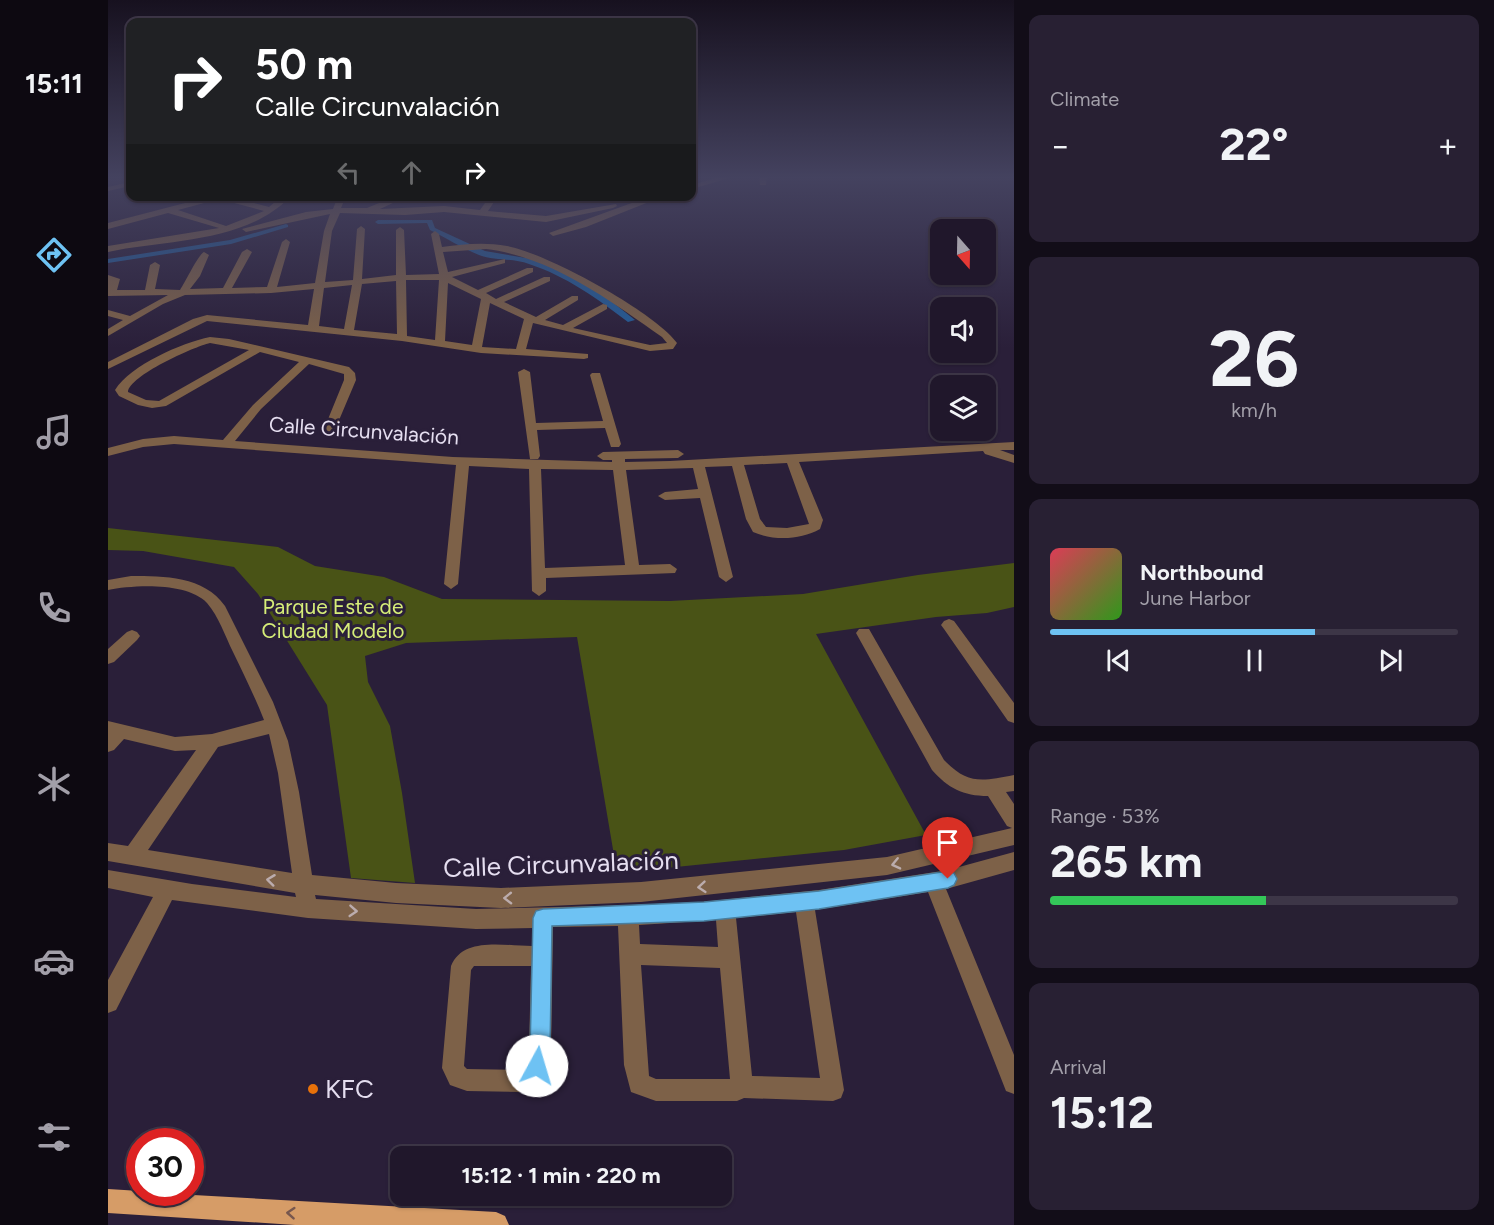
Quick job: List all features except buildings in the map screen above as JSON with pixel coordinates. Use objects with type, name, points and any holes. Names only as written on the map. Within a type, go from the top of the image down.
[{"type":"main road","points":[[108,1201],[496,1225]]},
{"type":"street","points":[[143,233],[158,240]]},
{"type":"street","points":[[108,249],[193,233]]},
{"type":"street","points":[[313,329],[328,233]]},
{"type":"street","points":[[348,334],[357,283],[361,233]]},
{"type":"street","points":[[400,233],[402,338]]},
{"type":"street","points":[[435,234],[444,277],[440,344]]},
{"type":"street","points":[[271,290],[286,242]]},
{"type":"street","points":[[440,250],[476,247],[502,248],[567,273],[621,304],[666,335],[672,343],[669,347],[650,348],[532,320],[444,277]]},
{"type":"street","points":[[226,291],[248,252]]},
{"type":"street","points":[[108,333],[160,302],[183,292],[195,276],[204,255]]},
{"type":"street","points":[[108,278],[115,279],[109,293],[271,290],[401,278],[444,277],[502,261]]},
{"type":"street","points":[[150,291],[155,265]]},
{"type":"street","points":[[476,349],[479,339],[479,314],[487,297],[530,270]]},
{"type":"street","points":[[487,297],[547,279]]},
{"type":"street","points":[[520,353],[532,320],[575,298]]},
{"type":"street","points":[[564,329],[603,307]]},
{"type":"street","points":[[108,314],[131,319]]},
{"type":"street","points":[[108,366],[204,318],[402,338],[476,349],[584,356]]},
{"type":"street","points":[[256,350],[162,404],[153,405],[123,394],[122,390],[131,377],[199,342],[221,340],[345,369],[350,376],[330,429]]},
{"type":"street","points":[[229,440],[257,407],[306,361]]},
{"type":"street","points":[[524,372],[534,461],[539,591]]},
{"type":"street","points":[[596,375],[617,455],[633,570]]},
{"type":"street","points":[[531,427],[610,424]]},
{"type":"street","name":"Calle Circunvalación","points":[[108,443],[144,435],[177,432],[229,440],[463,462],[534,461],[617,455],[1014,438]]},
{"type":"street","name":"Calle Circunvalación","points":[[108,452],[143,443],[174,440],[229,440],[328,445],[534,461]]},
{"type":"street","name":"Calle Circunvalación","points":[[617,455],[698,463],[1014,446]]},
{"type":"street","points":[[978,447],[1014,459]]},
{"type":"street","points":[[737,461],[753,519],[758,529],[767,532],[805,531],[815,525],[816,520],[791,458]]},
{"type":"street","points":[[451,584],[463,462]]},
{"type":"street","points":[[698,463],[726,577]]},
{"type":"street","points":[[665,496],[704,493]]},
{"type":"street","points":[[539,573],[670,569]]},
{"type":"street","points":[[108,585],[127,581],[176,584],[195,588],[208,596],[219,609],[274,724],[291,792],[308,908]]},
{"type":"street","points":[[950,624],[1014,716]]},
{"type":"street","points":[[864,633],[938,765],[952,780],[968,785],[985,788],[1007,786],[1014,820]]},
{"type":"street","points":[[108,658],[132,636]]},
{"type":"street","points":[[108,745],[114,729],[175,744],[212,741],[274,724]]},
{"type":"street","points":[[132,857],[212,741]]},
{"type":"street","name":"Calle Circunvalación","points":[[108,852],[274,881],[303,882],[396,893],[501,898],[641,892],[887,866],[1014,836]]},
{"type":"street","points":[[108,879],[167,890],[308,908],[476,919],[543,918],[628,915],[804,902],[934,882],[1014,861]]},
{"type":"street","points":[[934,882],[1014,1083]]},
{"type":"street","points":[[108,1002],[167,890]]},
{"type":"street","points":[[628,915],[635,1065],[639,1084],[656,1090],[737,1090],[742,1087],[833,1090],[804,902]]},
{"type":"street","points":[[725,909],[742,1087]]},
{"type":"street","points":[[542,956],[473,956],[461,966],[453,1068],[458,1077],[467,1080],[521,1081],[529,1078],[537,1066],[540,1052],[543,918]]},
{"type":"street","points":[[630,954],[729,958]]},
{"type":"green space","name":"Parque Este de Ciudad Modelo","points":[[108,528],[278,547],[315,566],[384,577],[442,599],[670,601],[803,594],[918,575],[1014,563],[1014,607],[987,613],[936,617],[816,634],[926,835],[844,850],[617,873],[577,637],[406,643],[365,656],[368,682],[390,726],[415,883],[351,878],[327,705],[258,594],[234,567],[143,551],[108,550]]},
{"type":"waterway","points":[[108,261],[231,242],[261,233]]},
{"type":"waterway","points":[[441,233],[482,253],[529,261],[555,272],[598,295],[631,320]]},
{"type":"place","name":"KFC","points":[[313,1089]]},
{"type":"route","points":[[537,1066],[540,1052],[543,918],[704,912],[819,900],[948,879]]}]
